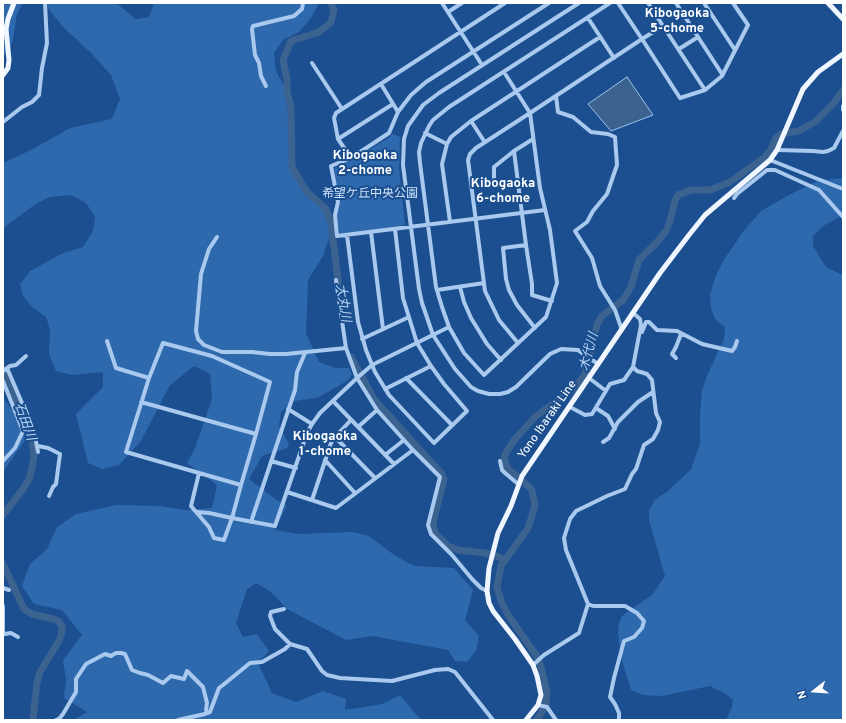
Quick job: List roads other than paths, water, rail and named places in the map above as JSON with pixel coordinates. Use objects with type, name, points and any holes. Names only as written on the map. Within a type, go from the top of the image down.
[{"type":"main road","points":[[3,75],[8,68],[9,60],[6,29],[14,3]]},
{"type":"main road","points":[[828,3],[843,20]]},
{"type":"main road","name":"Yono Ibaraki Line","points":[[538,705],[541,695],[540,686],[533,665],[493,611],[489,603],[487,591],[487,581],[498,533],[511,506],[522,476],[570,407],[597,363],[622,330],[660,273],[700,221],[770,160],[777,150],[798,99],[810,79],[843,54]]},
{"type":"main road","points":[[526,720],[538,705]]},
{"type":"street","points":[[3,122],[22,107],[32,102],[39,95],[47,43],[45,3]]},
{"type":"street","points":[[266,86],[261,76],[259,63],[255,55],[252,29],[254,26],[294,16],[302,9],[303,3]]},
{"type":"street","points":[[442,3],[482,66]]},
{"type":"street","points":[[448,12],[462,3]]},
{"type":"street","points":[[351,158],[338,139],[334,118],[336,113],[505,3]]},
{"type":"street","points":[[579,3],[439,93],[423,106],[408,126],[404,139],[403,158],[422,303],[433,335],[455,369],[471,387],[489,394],[508,392],[516,387],[545,359],[561,349],[578,350],[597,363]]},
{"type":"street","points":[[504,72],[530,113],[540,188],[550,230],[557,283],[546,317],[484,375],[464,353],[449,327],[437,290],[419,152],[425,133],[433,120],[441,113],[610,3]]},
{"type":"street","points":[[618,3],[680,98],[705,90],[722,74],[748,25],[733,3]]},
{"type":"street","points":[[655,3],[649,5],[705,90]]},
{"type":"street","points":[[676,3],[722,74]]},
{"type":"street","points":[[704,3],[735,50]]},
{"type":"street","points":[[545,210],[337,236],[335,215],[338,202],[331,166],[351,158],[389,133],[398,112],[411,95],[426,82],[547,4]]},
{"type":"street","points":[[588,18],[614,58]]},
{"type":"street","points":[[518,343],[499,320],[485,291],[468,160],[472,151],[484,141],[664,26]]},
{"type":"street","points":[[450,222],[442,164],[447,144],[457,131],[600,37]]},
{"type":"street","points":[[679,49],[698,37]]},
{"type":"street","points":[[312,63],[342,109]]},
{"type":"street","points":[[381,84],[398,112]]},
{"type":"street","points":[[556,96],[558,112],[573,117],[591,132],[608,134],[615,137],[617,165],[607,194],[593,211],[587,222],[575,231],[592,258],[600,286],[615,310],[622,330]]},
{"type":"street","points":[[338,139],[393,104]]},
{"type":"street","points":[[471,121],[484,141]]},
{"type":"street","points":[[777,150],[828,152],[834,148],[843,131]]},
{"type":"street","points":[[425,133],[447,144]]},
{"type":"street","points":[[471,185],[494,181],[494,167],[533,139]]},
{"type":"street","points":[[514,152],[532,284],[532,295],[552,301]]},
{"type":"street","points":[[770,160],[843,189]]},
{"type":"street","points":[[734,198],[767,170],[775,170],[819,190],[843,217]]},
{"type":"street","points":[[347,235],[358,322],[362,339],[372,365],[389,395],[434,443],[467,411],[430,366],[417,343],[403,298],[395,229]]},
{"type":"street","points":[[371,232],[383,329]]},
{"type":"street","points":[[217,237],[209,249],[201,274],[196,331],[198,339],[204,345],[222,352],[252,352],[270,354],[346,348]]},
{"type":"street","points":[[526,245],[503,248],[506,278],[509,290],[517,305],[535,328]]},
{"type":"street","points":[[336,280],[346,348],[359,376],[377,410],[440,477],[428,524],[431,534],[452,555],[480,588],[487,591]]},
{"type":"street","points":[[437,290],[484,283]]},
{"type":"street","points":[[460,287],[470,318],[487,344],[500,360]]},
{"type":"street","points":[[570,407],[589,416],[596,408],[610,384],[624,380],[633,366],[641,325],[640,319],[633,313]]},
{"type":"street","points":[[362,339],[409,317]]},
{"type":"street","points":[[639,337],[647,322],[657,330],[677,331],[702,344],[724,350],[734,350],[737,341]]},
{"type":"street","points":[[197,512],[275,526],[307,434],[320,413],[372,365],[449,327]]},
{"type":"street","points":[[676,358],[672,354],[681,334]]},
{"type":"street","points":[[107,341],[116,368],[149,378]]},
{"type":"street","points":[[199,473],[191,506],[209,527],[214,538],[224,540],[232,518],[270,382],[212,356],[163,343],[149,378],[126,452],[241,485]]},
{"type":"street","points":[[251,522],[295,390],[297,372],[305,352]]},
{"type":"street","points":[[26,356],[16,365],[5,369],[34,431],[38,452]]},
{"type":"street","points":[[385,388],[430,366]]},
{"type":"street","points":[[533,665],[544,655],[579,633],[588,604],[566,550],[564,538],[570,518],[576,511],[625,489],[636,469],[644,445],[653,439],[658,430],[660,422],[656,412],[652,380],[647,374],[637,371],[633,366]]},
{"type":"street","points":[[406,378],[452,425]]},
{"type":"street","points":[[589,378],[606,391]]},
{"type":"street","points":[[3,381],[23,431],[15,448],[3,462]]},
{"type":"street","points":[[603,442],[609,438],[618,422],[628,411],[653,392]]},
{"type":"street","points":[[333,401],[394,464]]},
{"type":"street","points":[[141,402],[256,434]]},
{"type":"street","points":[[288,408],[312,424]]},
{"type":"street","points":[[596,408],[608,416],[615,429]]},
{"type":"street","points":[[358,427],[377,410]]},
{"type":"street","points":[[312,500],[325,460],[335,437],[351,420]]},
{"type":"street","points":[[335,437],[375,478]]},
{"type":"street","points":[[385,455],[404,440]]},
{"type":"street","points":[[38,446],[48,448],[60,454],[56,484],[49,496]]},
{"type":"street","points":[[287,492],[336,508],[413,450]]},
{"type":"street","points":[[271,460],[296,468]]},
{"type":"street","points":[[325,460],[355,493]]},
{"type":"street","points":[[500,461],[502,470],[519,483]]},
{"type":"street","points":[[3,588],[9,590]]},
{"type":"street","points":[[588,604],[593,606],[626,606],[637,613],[644,621],[642,628],[634,637],[624,641],[614,678],[610,697],[619,713],[619,720]]},
{"type":"street","points":[[3,606],[3,632],[5,634],[11,633],[18,637]]},
{"type":"street","points":[[284,609],[271,612],[270,616],[275,629],[290,644],[307,649],[322,672],[327,675],[340,678],[392,681],[435,670],[448,669],[455,672],[493,720]]},
{"type":"street","points":[[178,720],[210,712],[219,688],[250,663],[262,662],[285,649],[290,644]]},
{"type":"street","points":[[56,720],[63,714],[76,692],[76,679],[86,664],[106,654],[111,656],[116,653],[125,654],[132,670],[148,675],[164,684],[171,676],[184,679],[187,671],[203,687],[208,703],[206,710],[208,713]]},
{"type":"street","points":[[538,705],[546,707],[556,720]]},
{"type":"waterway","name":"大丸川","points":[[331,3],[334,10],[331,22],[319,32],[291,41],[283,60],[287,79],[287,92],[291,106],[292,167],[307,192],[326,209],[331,223],[339,288]]},
{"type":"waterway","name":"木代川","points":[[537,720],[546,705],[547,692],[541,667],[538,658],[508,615],[501,601],[497,587],[501,566],[528,528],[535,506],[532,490],[509,470],[506,465],[504,458],[507,451],[515,439],[536,416],[571,391],[585,375],[597,325],[602,316],[623,300],[631,287],[639,260],[666,231],[678,195],[691,190],[710,190],[730,182],[765,157],[770,151],[776,138],[781,134],[798,131],[815,122],[833,104],[843,90]]},
{"type":"waterway","name":"大丸川","points":[[351,357],[374,399],[441,473],[444,479],[433,522],[435,533],[448,546],[458,550],[485,553],[505,560]]},
{"type":"waterway","name":"石田川","points":[[3,371],[9,381],[31,434],[34,455],[29,479],[3,515]]},
{"type":"waterway","name":"石田川","points":[[3,564],[24,609],[32,614],[58,621],[62,626],[59,641],[40,672],[37,682],[33,720]]},
{"type":"district","name":"Kibogaoka 5-chome","points":[[677,22]]},
{"type":"district","name":"Kibogaoka 2-chome","points":[[365,164]]},
{"type":"district","name":"Kibogaoka 6-chome","points":[[503,192]]},
{"type":"district","name":"Kibogaoka 1-chome","points":[[325,444]]},
{"type":"park label","name":"希望ケ丘中央公園","points":[[370,195]]}]
